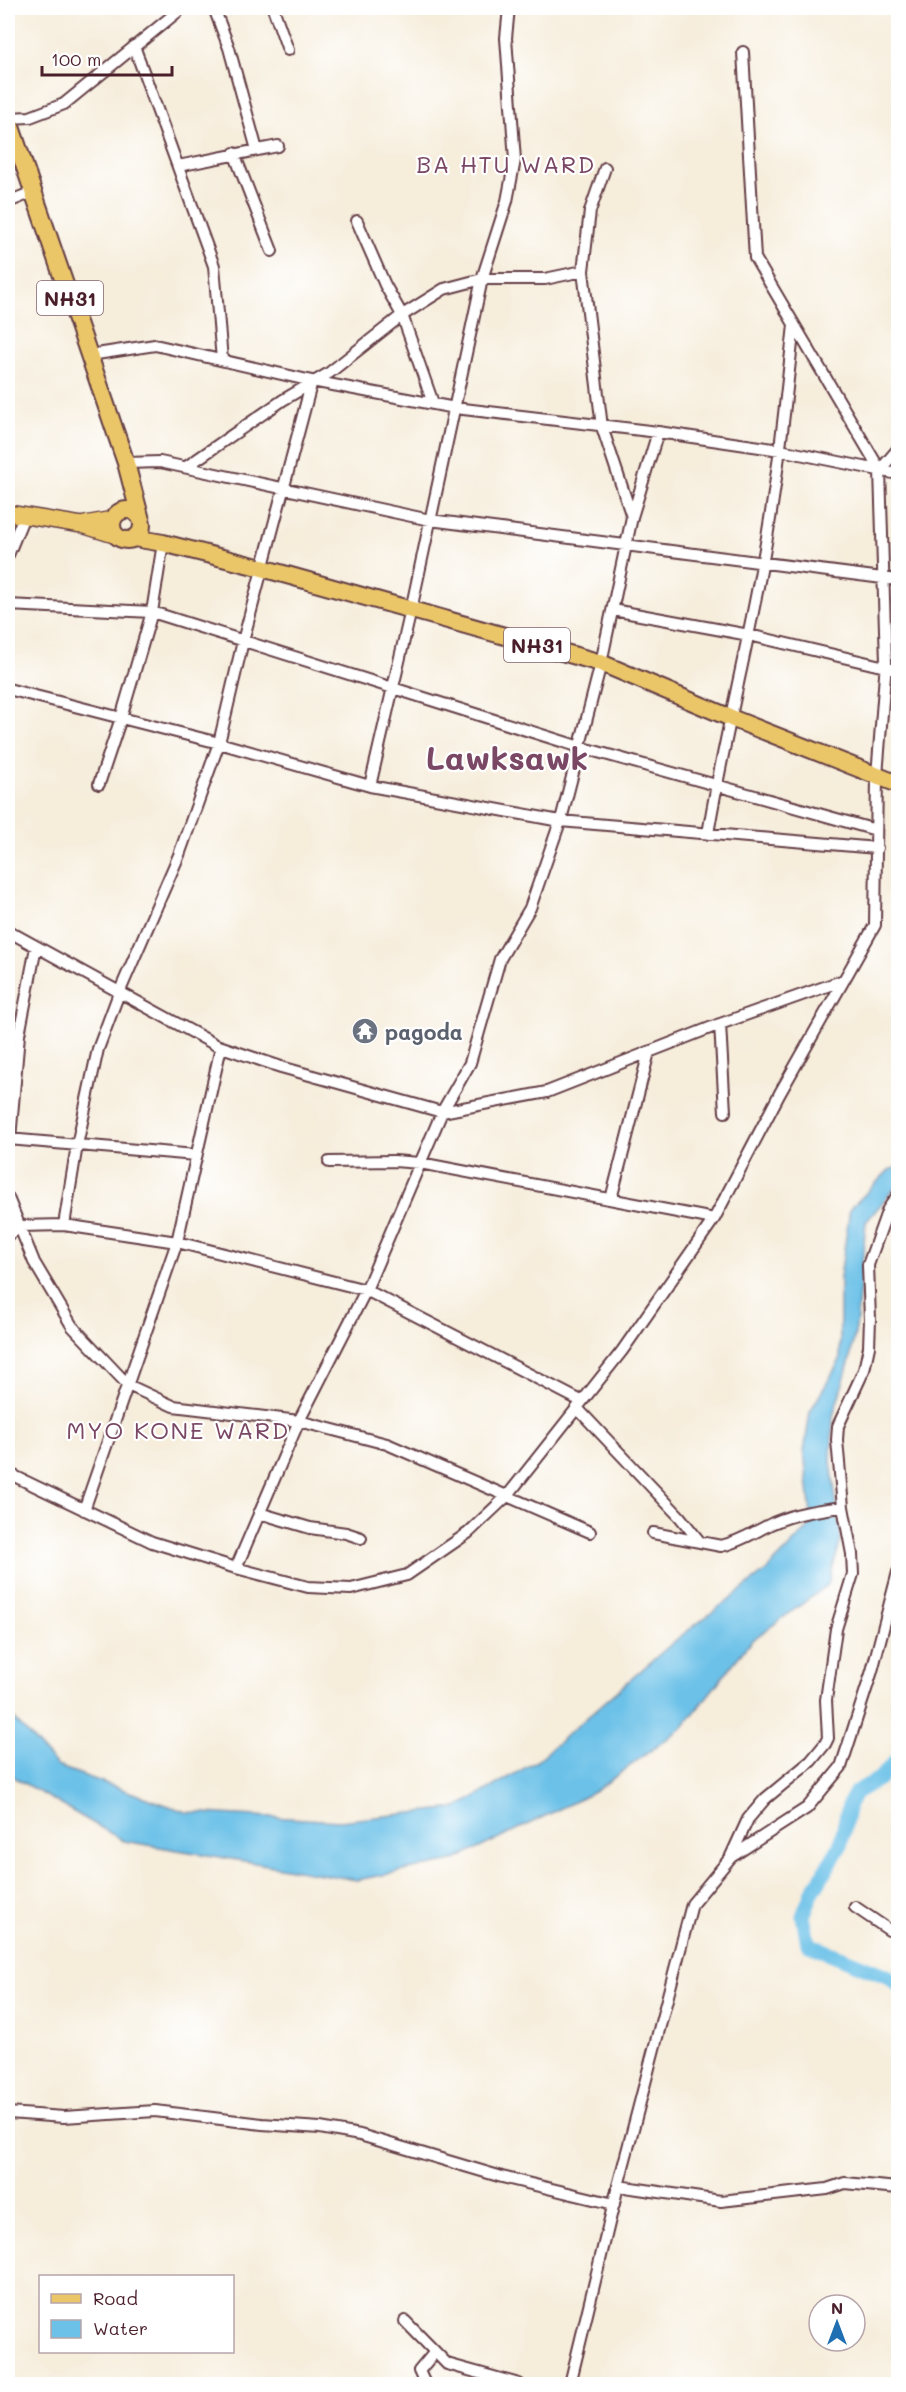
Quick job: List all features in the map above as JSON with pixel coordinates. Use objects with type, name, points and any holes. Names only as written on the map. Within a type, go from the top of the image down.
[{"type":"highway","name":"NH31","points":[[8,118],[132,479],[139,526],[164,543],[262,568],[601,663],[731,718],[898,784]]},
{"type":"highway","points":[[115,523],[132,479]]},
{"type":"highway","points":[[129,510],[139,526],[125,540],[115,523],[129,510]]},
{"type":"main road","points":[[8,513],[82,525],[115,523]]},
{"type":"street","points":[[8,118],[30,117],[64,104],[182,8]]},
{"type":"street","points":[[214,8],[230,48],[257,150]]},
{"type":"street","points":[[273,8],[288,50]]},
{"type":"street","points":[[370,786],[394,688],[482,279],[507,201],[515,160],[506,38],[509,8]]},
{"type":"street","points":[[134,45],[214,266],[222,360]]},
{"type":"street","points":[[8,1473],[152,1542],[308,1587],[351,1589],[407,1575],[468,1533],[508,1495],[622,1351],[714,1219],[780,1093],[875,925],[877,776],[886,667],[880,470],[755,258],[743,52]]},
{"type":"street","points":[[178,166],[278,146]]},
{"type":"street","points":[[234,153],[272,251]]},
{"type":"street","points":[[605,168],[590,211],[583,271],[602,427],[632,517]]},
{"type":"street","points":[[8,202],[33,192]]},
{"type":"street","points":[[357,221],[385,285],[402,315],[433,403]]},
{"type":"street","points":[[186,467],[312,381],[329,373],[402,315],[444,289],[482,279],[545,279],[583,271]]},
{"type":"street","points":[[708,834],[762,563],[780,450],[794,325]]},
{"type":"street","points":[[90,355],[155,345],[312,381],[455,408],[658,432],[780,450],[898,474]]},
{"type":"street","points":[[64,1225],[77,1146],[98,1049],[119,993],[179,855],[219,743],[243,641],[312,381]]},
{"type":"street","points":[[236,1568],[299,1421],[366,1290],[442,1112],[470,1063],[500,959],[530,908],[560,821],[580,747],[613,610],[632,517],[658,432]]},
{"type":"street","points":[[880,470],[898,449]]},
{"type":"street","points":[[126,463],[160,462],[430,520],[898,580]]},
{"type":"street","points":[[8,555],[24,516]]},
{"type":"street","points":[[99,784],[122,718],[152,612],[164,543]]},
{"type":"street","points":[[8,605],[152,612],[580,747],[876,830]]},
{"type":"street","points":[[613,610],[749,635],[898,670]]},
{"type":"street","points":[[8,689],[219,743],[370,786],[560,821],[877,848]]},
{"type":"street","points":[[8,931],[221,1047],[281,1067],[442,1112],[547,1092],[720,1024],[844,980]]},
{"type":"street","points":[[36,947],[19,1035],[9,1139],[196,1155]]},
{"type":"street","points":[[720,1024],[725,1112]]},
{"type":"street","points":[[84,1510],[177,1242],[221,1047]]},
{"type":"street","points":[[611,1199],[648,1052]]},
{"type":"street","points":[[329,1162],[420,1163],[714,1219]]},
{"type":"street","points":[[570,2385],[618,2186],[692,1904],[731,1857],[748,1820],[765,1799],[811,1761],[828,1738],[826,1700],[836,1629],[853,1574],[852,1554],[841,1507],[838,1426],[864,1370],[869,1347],[868,1265],[888,1209],[898,1195]]},
{"type":"street","points":[[8,1198],[34,1262],[72,1326],[128,1385],[173,1407],[299,1421],[387,1444],[591,1532]]},
{"type":"street","points":[[8,1234],[20,1226],[64,1225],[177,1242],[366,1290],[579,1405],[680,1516],[700,1542]]},
{"type":"street","points":[[653,1533],[721,1546],[731,1544],[774,1523],[809,1511],[841,1507]]},
{"type":"street","points":[[260,1513],[310,1528],[346,1533],[361,1538]]},
{"type":"street","points":[[731,1857],[807,1808],[841,1767],[872,1671],[898,1572]]},
{"type":"street","points":[[855,1907],[889,1930],[898,1932]]},
{"type":"street","points":[[8,2113],[64,2117],[156,2111],[262,2124],[320,2128],[360,2135],[502,2177],[614,2204]]},
{"type":"street","points":[[618,2186],[721,2201],[826,2190],[845,2183],[898,2188]]},
{"type":"street","points":[[405,2321],[447,2364],[519,2385]]},
{"type":"street","points":[[425,2385],[419,2371],[434,2353]]},
{"type":"water","points":[[898,1167],[898,1184],[866,1222],[856,1328],[849,1363],[833,1416],[831,1461],[841,1540],[828,1585],[751,1641],[683,1727],[594,1792],[453,1861],[357,1880],[124,1841],[8,1774],[8,1712],[57,1766],[186,1812],[340,1821],[456,1808],[537,1761],[677,1639],[766,1571],[812,1524],[804,1452],[810,1412],[840,1360],[840,1277],[850,1209],[889,1170]]},
{"type":"waterway","points":[[898,1759],[879,1779],[856,1792],[849,1805],[840,1846],[812,1893],[803,1916],[808,1944],[889,1977],[898,1985]]},
{"type":"place","name":"pagoda","points":[[365,1031]]},
{"type":"district","name":"BA HTU WARD","points":[[506,163]]},
{"type":"district","name":"Lawksawk","points":[[507,756]]},
{"type":"district","name":"MYO KONE WARD","points":[[178,1429]]}]
